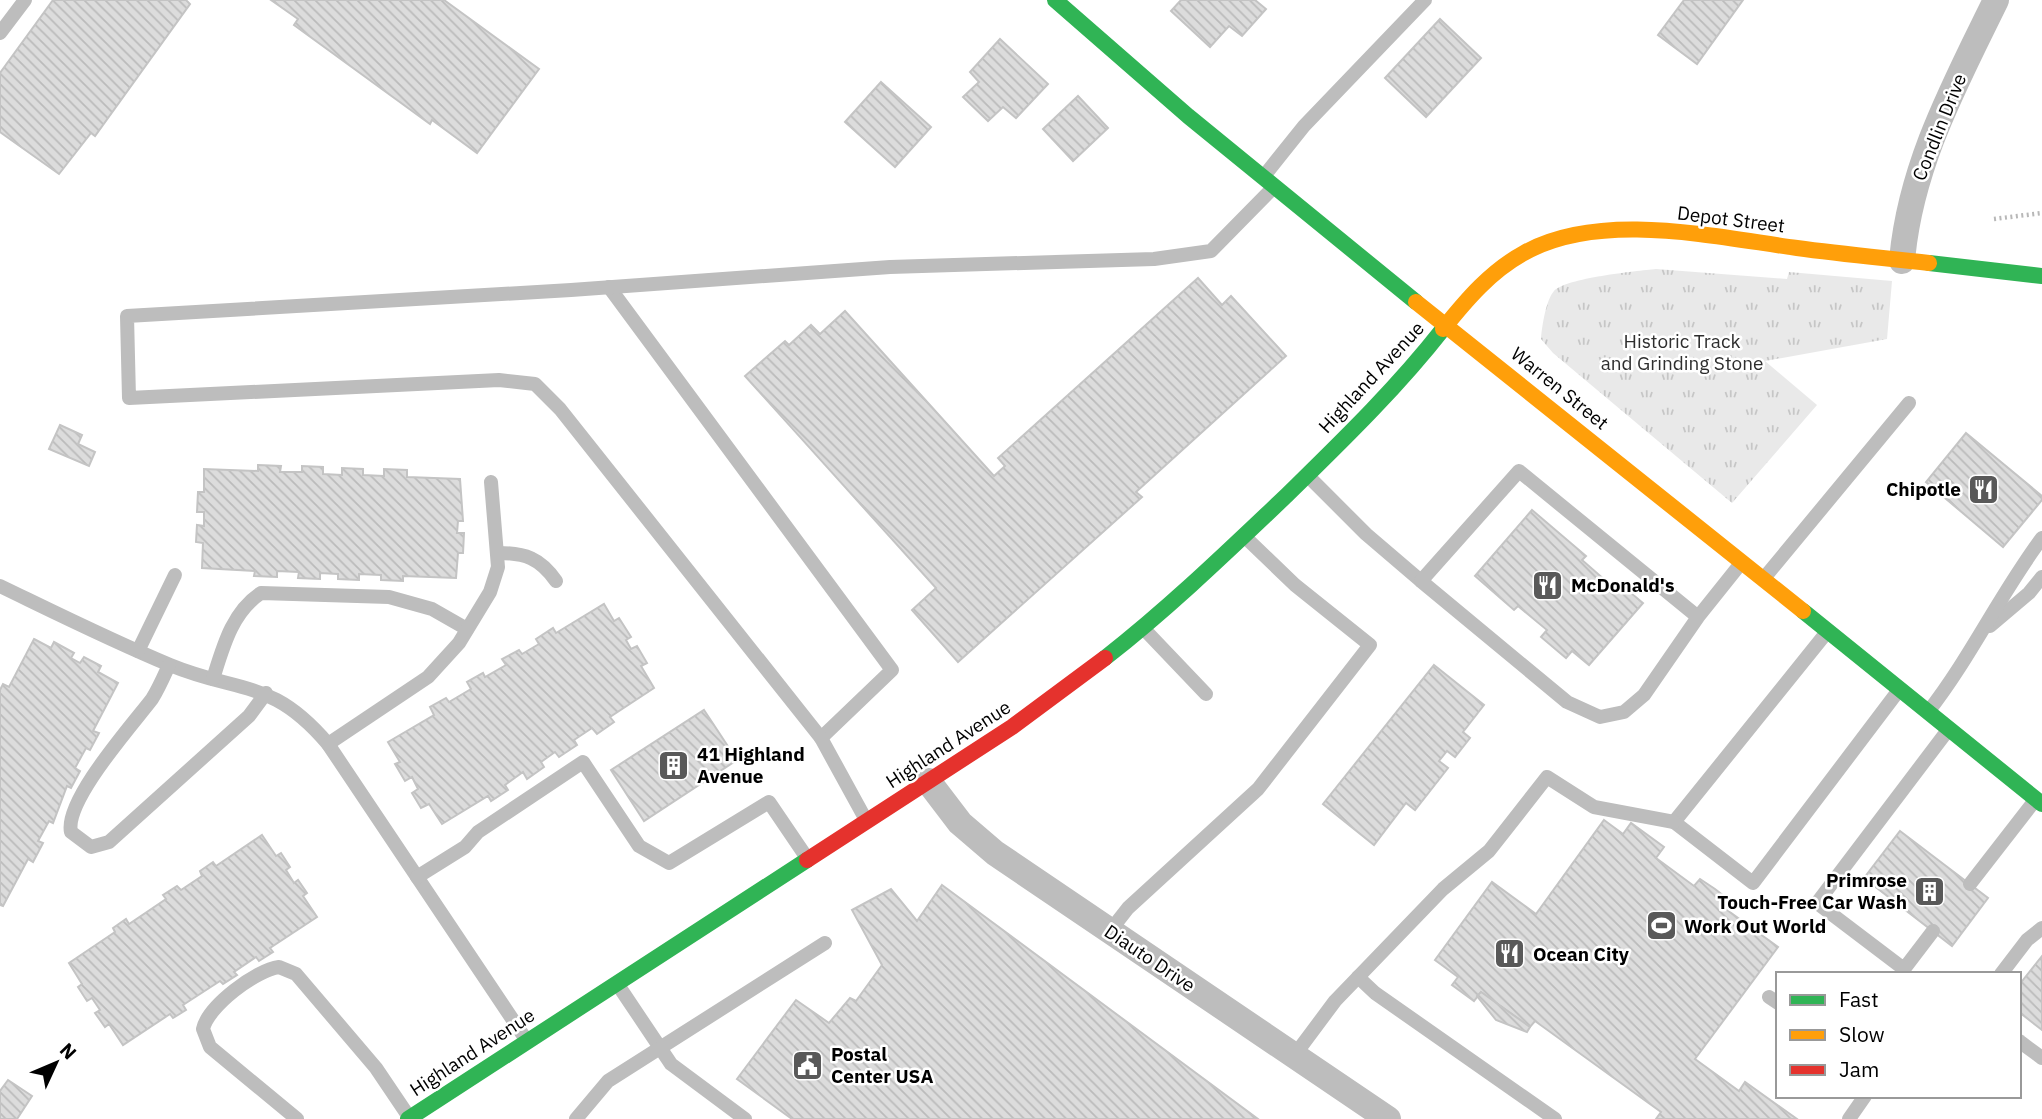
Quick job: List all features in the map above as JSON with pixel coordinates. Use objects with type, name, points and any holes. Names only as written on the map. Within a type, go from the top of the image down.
[{"type":"street","name":"Warren Street","points":[[1055,0],[1268,182],[2039,801]]},
{"type":"street","name":"Condlin Drive","points":[[1902,261],[1907,218],[1919,169],[1937,124],[1996,0]]},
{"type":"street","name":"Depot Street","points":[[1447,326],[1481,283],[1505,262],[1553,241],[1592,234],[1646,231],[2042,276]]},
{"type":"street","name":"Highland Avenue","points":[[409,1118],[1035,712],[1144,629],[1307,475],[1391,391],[1447,326]]},
{"type":"street","name":"Diauto Drive","points":[[928,781],[943,805],[978,840],[1388,1119]]},
{"type":"lane","points":[[0,33],[25,0]]},
{"type":"lane","points":[[867,821],[821,738],[560,409],[535,384],[499,380],[129,398],[127,316],[890,267],[1154,259],[1211,251],[1268,182],[1304,127],[1425,0]]},
{"type":"lane","points":[[608,287],[892,670],[821,738]]},
{"type":"lane","points":[[1763,580],[1909,403]]},
{"type":"lane","points":[[1420,581],[1519,471],[1698,617]]},
{"type":"lane","points":[[1307,475],[1366,534],[1420,581],[1567,702],[1600,717],[1623,712],[1634,705],[1653,685],[1698,617],[1741,562]]},
{"type":"lane","points":[[328,744],[428,677],[450,655],[467,629],[495,581],[498,553],[491,482]]},
{"type":"lane","points":[[1111,932],[1128,908],[1258,789],[1370,646],[1295,586],[1243,535]]},
{"type":"lane","points":[[1927,713],[1954,680],[2010,580],[2042,538]]},
{"type":"lane","points":[[498,553],[524,553],[534,558],[556,581]]},
{"type":"lane","points":[[138,651],[175,575]]},
{"type":"lane","points":[[1984,630],[2029,593],[2042,577]]},
{"type":"lane","points":[[0,586],[169,665],[266,693],[292,708],[328,744],[527,1041]]},
{"type":"lane","points":[[213,679],[235,620],[251,599],[271,591],[396,598],[432,609],[467,629]]},
{"type":"lane","points":[[1144,629],[1206,694]]},
{"type":"lane","points":[[1674,822],[1827,632]]},
{"type":"lane","points":[[169,665],[152,698],[108,751],[72,817],[71,832],[91,847],[108,842],[119,833],[249,716],[266,693]]},
{"type":"lane","points":[[1294,1056],[1330,1007],[1358,977],[1443,889],[1489,851],[1547,777],[1594,807],[1674,822],[1753,883],[1899,690]]},
{"type":"lane","points":[[1933,931],[1904,969],[1817,903],[1948,730]]},
{"type":"lane","points":[[417,877],[465,847],[478,832],[583,762],[639,846],[669,863],[769,802],[808,859]]},
{"type":"lane","points":[[1970,884],[2039,801]]},
{"type":"lane","points":[[2003,972],[2027,940],[2042,928]]},
{"type":"lane","points":[[576,1119],[604,1083],[825,943]]},
{"type":"lane","points":[[297,1119],[210,1046],[203,1029],[211,1012],[234,992],[262,972],[279,967],[296,974],[376,1068],[409,1118]]},
{"type":"lane","points":[[1358,977],[1375,993],[1555,1119]]},
{"type":"lane","points":[[617,983],[671,1064],[745,1119]]},
{"type":"lane","points":[[2021,1042],[2042,1058]]},
{"type":"lane","points":[[1849,1119],[1864,1098]]},
{"type":"path","points":[[1994,219],[2042,213]]},
{"type":"green space","name":"Historic Track and Grinding Stone","points":[[1656,269],[1787,279],[1789,272],[1892,281],[1887,339],[1765,361],[1817,405],[1732,503],[1553,353],[1541,339],[1549,300],[1561,286],[1602,276]]},
{"type":"building","points":[[53,0],[186,0],[190,4],[95,136],[91,133],[59,174],[0,132],[0,73]]},
{"type":"building","points":[[271,0],[444,0],[539,69],[477,153],[432,120],[430,124],[294,25],[298,19]]},
{"type":"building","points":[[1181,0],[1255,0],[1266,9],[1242,36],[1229,26],[1210,47],[1171,11]]},
{"type":"building","points":[[1684,0],[1743,0],[1697,64],[1658,35]]},
{"type":"building","points":[[1440,19],[1481,58],[1426,117],[1385,78]]},
{"type":"building","points":[[1000,39],[1048,84],[1016,118],[1003,107],[988,121],[963,97],[979,82],[970,72]]},
{"type":"building","points":[[881,82],[931,127],[895,167],[845,122]]},
{"type":"building","points":[[1078,96],[1108,128],[1073,161],[1043,129]]},
{"type":"building","points":[[1198,278],[1222,305],[1231,296],[1286,356],[1136,492],[1142,497],[958,662],[912,610],[936,588],[745,376],[785,341],[789,345],[811,325],[820,334],[845,311],[994,476],[1005,466],[998,458]]},
{"type":"building","points":[[60,425],[82,435],[78,444],[95,452],[89,466],[49,449]]},
{"type":"building","name":"Chipotle","points":[[1966,433],[2042,496],[2042,500],[2003,547],[1926,482]]},
{"type":"building","points":[[258,465],[281,466],[280,472],[302,472],[302,466],[323,467],[323,474],[342,475],[342,468],[363,469],[363,475],[384,476],[384,469],[407,470],[407,477],[460,479],[463,521],[458,521],[457,533],[464,533],[463,553],[458,553],[456,578],[403,576],[403,581],[381,580],[381,575],[359,574],[359,580],[338,579],[338,574],[320,573],[320,579],[298,578],[299,572],[277,571],[277,577],[254,576],[255,571],[202,568],[203,543],[196,542],[197,525],[204,526],[204,512],[197,512],[198,492],[204,492],[204,469],[258,471]]},
{"type":"building","name":"McDonald's","points":[[1532,510],[1586,556],[1582,560],[1614,588],[1619,583],[1643,603],[1589,665],[1572,651],[1566,658],[1541,637],[1547,630],[1518,606],[1514,610],[1475,576]]},
{"type":"building","points":[[604,604],[614,621],[619,618],[631,637],[626,640],[631,649],[637,646],[647,663],[641,666],[654,688],[610,717],[614,722],[597,734],[592,728],[574,740],[577,745],[559,757],[555,752],[541,762],[544,767],[527,779],[523,772],[505,785],[508,790],[491,801],[488,796],[442,824],[429,804],[421,808],[412,793],[418,789],[412,777],[405,781],[395,764],[400,762],[388,742],[434,715],[430,707],[446,698],[449,702],[471,689],[467,682],[483,673],[485,677],[506,665],[502,659],[519,650],[522,654],[539,644],[536,639],[553,628],[556,633]]},
{"type":"building","points":[[34,639],[51,648],[54,642],[74,653],[71,658],[80,663],[84,657],[101,666],[98,672],[118,683],[93,731],[99,733],[90,750],[86,748],[75,768],[80,771],[71,788],[67,786],[53,823],[49,821],[38,841],[43,843],[33,862],[28,859],[3,906],[0,905],[0,690],[3,684],[9,687]]},
{"type":"building","points":[[1434,665],[1484,705],[1463,732],[1470,738],[1455,757],[1447,751],[1439,761],[1448,768],[1415,810],[1406,803],[1374,845],[1323,804]]},
{"type":"building","name":"41 Highland Avenue","points":[[704,710],[737,760],[644,821],[611,770]]},
{"type":"building","points":[[1604,820],[1623,834],[1631,823],[1664,847],[1656,858],[1694,886],[1700,879],[1715,889],[1729,900],[1723,907],[1778,947],[1695,1059],[1739,1091],[1745,1082],[1797,1119],[1656,1119],[1661,1112],[1535,1021],[1530,1027],[1481,992],[1474,1001],[1452,985],[1458,977],[1435,960],[1492,882],[1536,914]]},
{"type":"building","name":"Primrose Touch-Free Car Wash","points":[[1900,831],[1988,898],[1952,946],[1864,878]]},
{"type":"building","points":[[262,835],[276,856],[281,853],[290,867],[286,870],[294,883],[298,880],[307,893],[303,896],[317,917],[270,948],[273,952],[259,961],[256,957],[234,972],[237,975],[223,984],[220,981],[183,1005],[186,1010],[173,1018],[170,1014],[123,1045],[109,1024],[105,1027],[95,1013],[100,1010],[92,998],[87,1001],[78,987],[82,984],[69,963],[115,932],[113,928],[126,919],[129,924],[166,899],[163,895],[177,886],[181,890],[202,876],[200,871],[213,862],[216,866]]},
{"type":"building","points":[[942,885],[1258,1119],[792,1119],[737,1079],[796,1000],[829,1023],[850,998],[856,1001],[882,965],[852,910],[891,889],[917,921]]},
{"type":"building","points":[[2042,956],[2042,1030],[2021,1014],[2021,982]]},
{"type":"building","points":[[1481,992],[1530,1027],[1527,1032],[1496,1020],[1477,996]]},
{"type":"building","points":[[8,1080],[32,1096],[17,1119],[0,1119],[0,1091]]},
{"type":"traffic: fast","points":[[1055,0],[1188,116],[1416,302]]},
{"type":"traffic: fast","points":[[1929,263],[2042,276]]},
{"type":"traffic: fast","points":[[1105,658],[1175,599],[1287,495],[1387,394],[1443,329]]},
{"type":"traffic: fast","points":[[1803,611],[2042,804]]},
{"type":"traffic: fast","points":[[408,1119],[807,860]]},
{"type":"traffic: slow","points":[[1443,329],[1480,286],[1512,260],[1554,240],[1587,233],[1622,230],[1695,233],[1929,263]]},
{"type":"traffic: slow","points":[[1416,302],[1803,611]]},
{"type":"traffic: jam","points":[[807,860],[1012,727],[1105,658]]},
{"type":"place","name":"Chipotle","points":[[1984,489]]},
{"type":"place","name":"McDonald's","points":[[1548,585]]},
{"type":"place","name":"41 Highland Avenue","points":[[674,765]]},
{"type":"place","name":"Primrose Touch-Free Car Wash","points":[[1930,891]]},
{"type":"place","name":"Work Out World","points":[[1661,926]]},
{"type":"place","name":"Ocean City","points":[[1510,954]]},
{"type":"place","name":"Postal Center USA","points":[[808,1065]]}]
